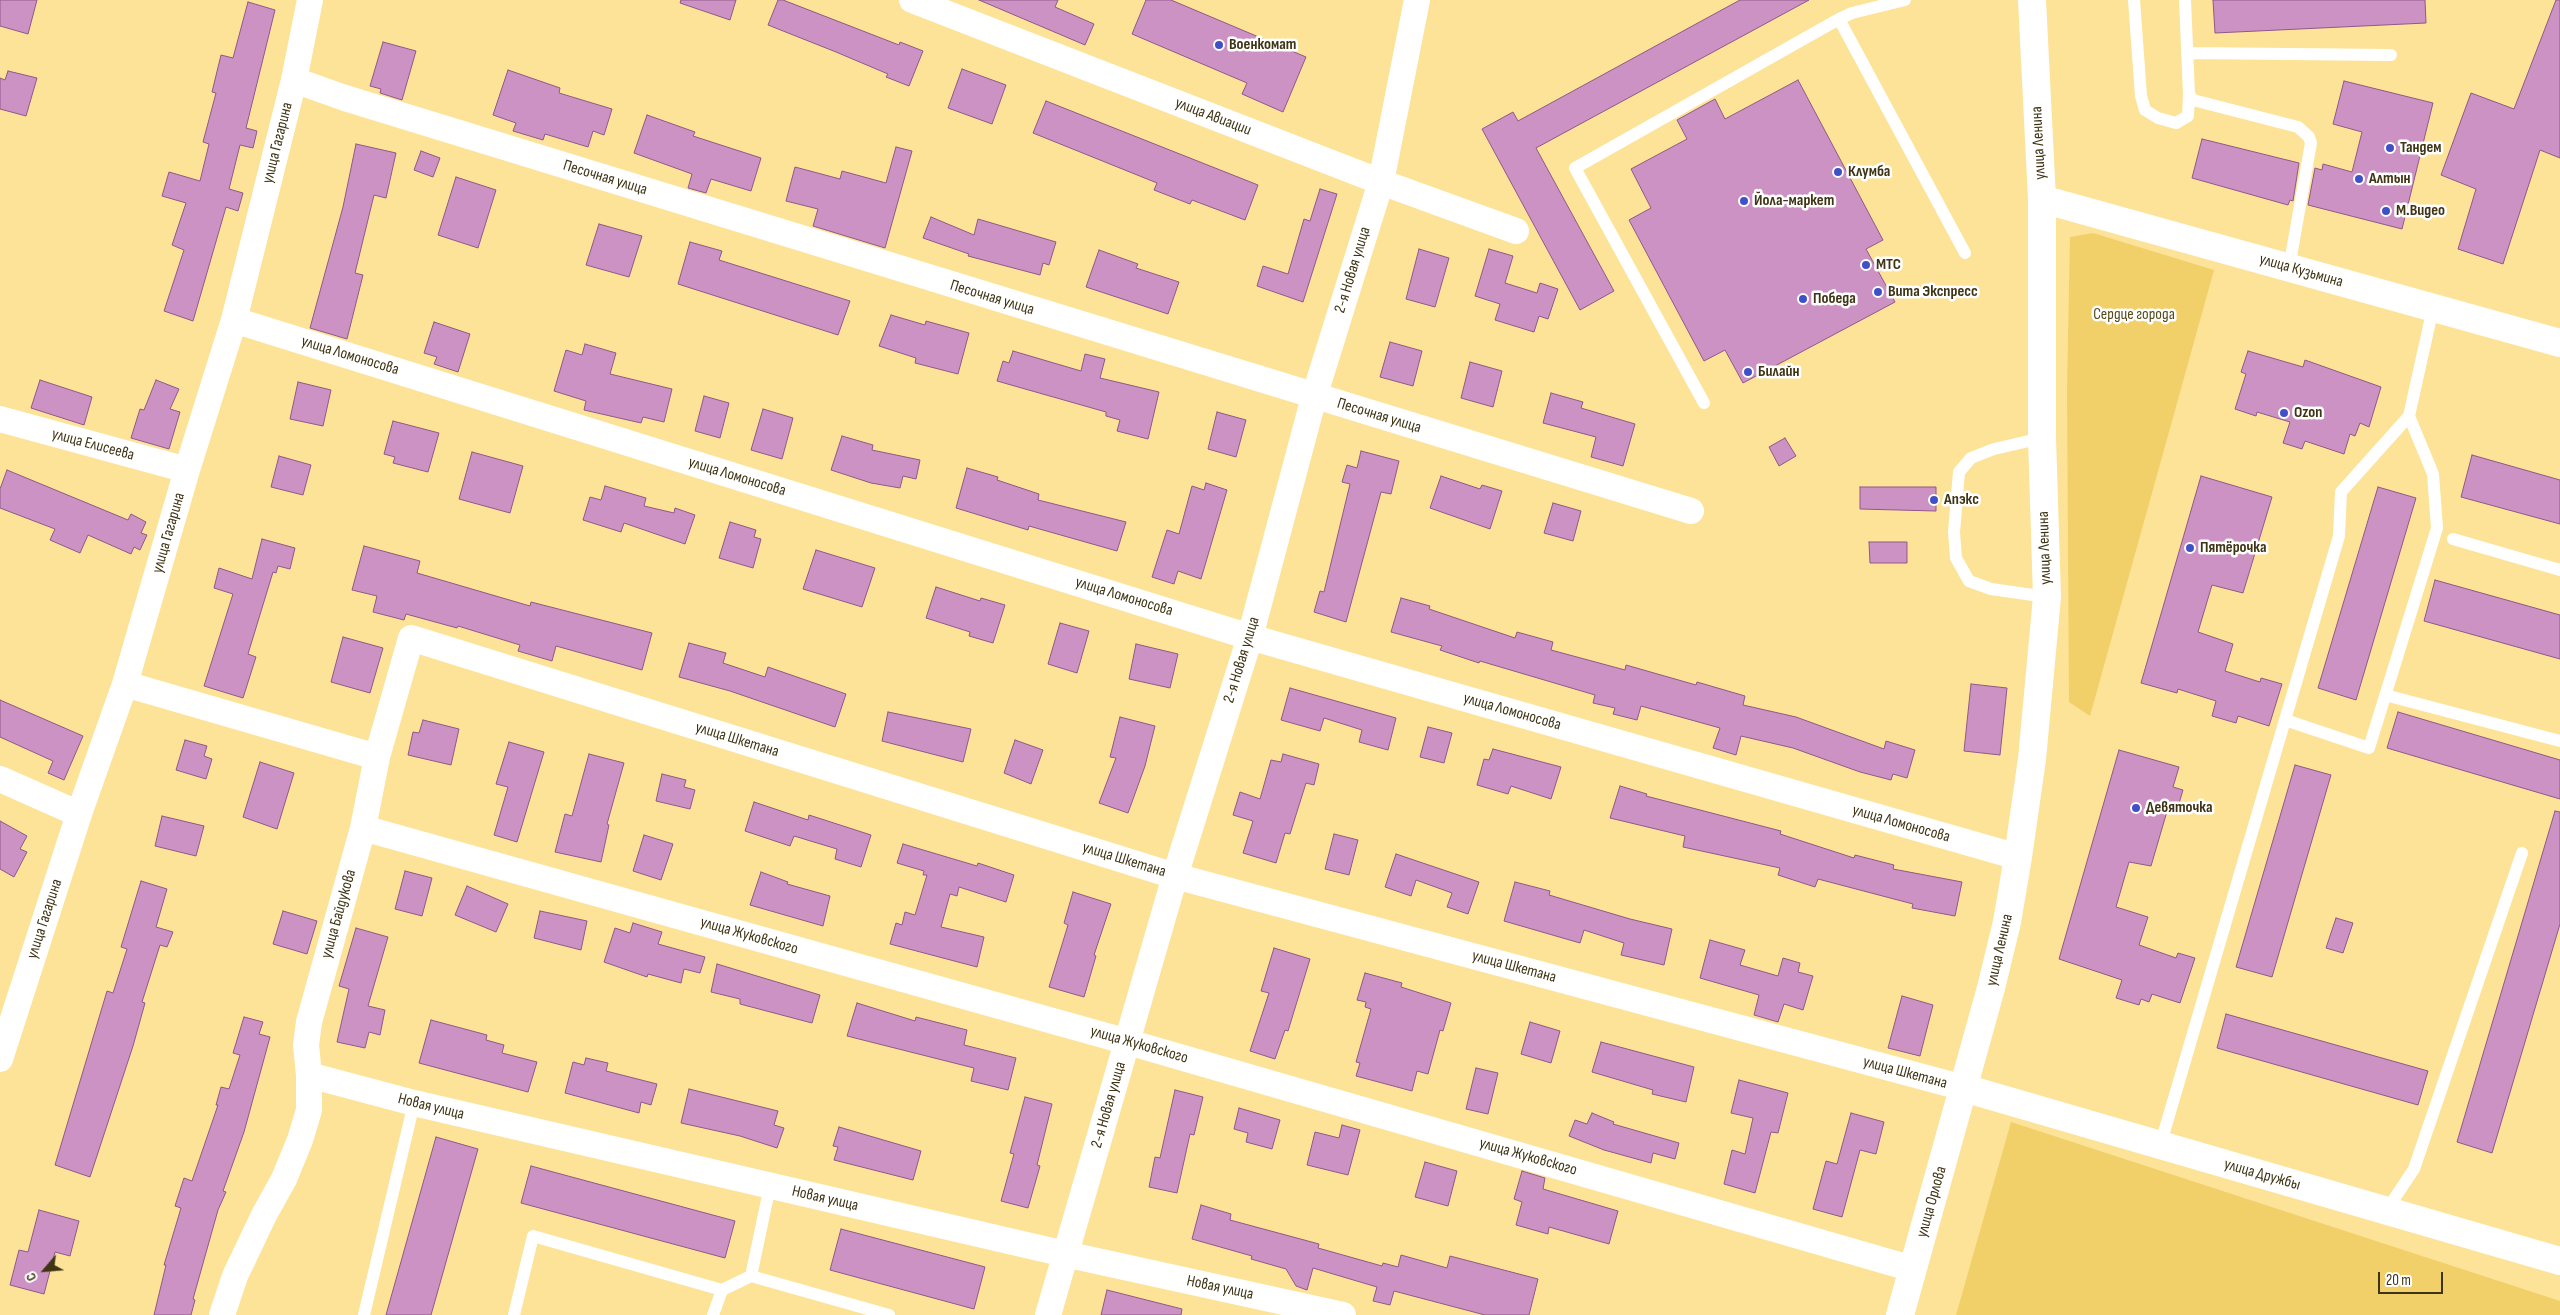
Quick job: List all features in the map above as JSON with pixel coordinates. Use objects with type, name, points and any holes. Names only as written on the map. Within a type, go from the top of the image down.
[{"type":"street","name":"улица Гагарина","points":[[0,1059],[78,814],[125,684],[187,470],[234,320],[294,80],[310,0]]},
{"type":"street","name":"улица Авиации","points":[[912,0],[1381,182],[1516,231]]},
{"type":"street","name":"2-я Новая улица","points":[[1048,1315],[1175,876],[1250,637],[1314,397],[1381,182],[1417,0]]},
{"type":"street","name":"улица Ленина","points":[[1964,1088],[2007,922],[2018,858],[2032,759],[2047,597],[2042,438],[2042,199],[2032,0]]},
{"type":"street","name":"Песочная улица","points":[[294,80],[344,98],[1314,397],[1691,511]]},
{"type":"street","name":"улица Кузьмина","points":[[2042,199],[2560,343]]},
{"type":"street","name":"улица Ломоносова","points":[[234,320],[1250,637],[2018,858]]},
{"type":"street","name":"улица Елисеева","points":[[0,420],[187,470]]},
{"type":"street","name":"улица Шкетана","points":[[377,757],[411,638],[1175,876],[1964,1088]]},
{"type":"street","points":[[125,684],[377,757]]},
{"type":"street","name":"улица Байдукова","points":[[222,1315],[235,1276],[264,1215],[284,1179],[300,1140],[309,1110],[309,1075],[306,1045],[309,1022],[364,828],[377,757]]},
{"type":"street","points":[[0,778],[78,814]]},
{"type":"street","name":"улица Жуковского","points":[[364,828],[1128,1042],[1913,1268]]},
{"type":"street","name":"Новая улица","points":[[309,1075],[414,1103],[770,1186],[1065,1254],[1343,1315]]},
{"type":"street","name":"улица Дружбы","points":[[1964,1088],[2560,1261]]},
{"type":"street","name":"улица Орлова","points":[[1900,1315],[1964,1088]]},
{"type":"lane","points":[[1704,403],[1575,168],[1838,19],[1852,13],[1905,0]]},
{"type":"lane","points":[[2134,0],[2141,96],[2146,110],[2158,118],[2176,123],[2188,116],[2189,94],[2185,0]]},
{"type":"lane","points":[[1838,19],[1965,253]]},
{"type":"lane","points":[[2187,54],[2391,55]]},
{"type":"lane","points":[[2189,94],[2197,103],[2298,127],[2310,137],[2311,143],[2289,268]]},
{"type":"lane","points":[[2160,1146],[2339,536],[2341,492],[2410,416],[2433,308]]},
{"type":"lane","points":[[2285,720],[2369,748],[2437,528],[2433,474],[2410,416]]},
{"type":"lane","points":[[2042,438],[1994,449],[1971,458],[1959,472],[1954,532],[1956,558],[1969,581],[1991,589],[2047,597]]},
{"type":"lane","points":[[2453,538],[2560,570]]},
{"type":"lane","points":[[2385,695],[2560,741]]},
{"type":"lane","points":[[2386,1211],[2414,1169],[2522,853]]},
{"type":"lane","points":[[364,1315],[414,1103]]},
{"type":"lane","points":[[751,1276],[770,1186]]},
{"type":"lane","points":[[514,1315],[533,1236],[722,1290],[751,1276],[889,1315]]},
{"type":"lane","points":[[713,1315],[722,1290]]},
{"type":"green space","name":"Сердце города","points":[[2093,233],[2214,270],[2090,716],[2069,702],[2067,391],[2070,237]]},
{"type":"green space","points":[[2011,1122],[2560,1301],[2560,1315],[1956,1315]]},
{"type":"building","points":[[0,0],[37,0],[28,34],[0,26]]},
{"type":"building","points":[[681,0],[736,0],[730,20],[680,3]]},
{"type":"building","points":[[778,0],[783,0],[899,45],[900,42],[923,51],[909,86],[886,77],[888,74],[768,25]]},
{"type":"building","points":[[979,0],[1058,0],[1055,7],[1094,24],[1085,45]]},
{"type":"building","name":"Военкомат","points":[[1146,0],[1171,0],[1306,57],[1283,112],[1242,94],[1247,83],[1132,34]]},
{"type":"building","points":[[1740,0],[1809,0],[1536,148],[1614,291],[1580,310],[1482,129],[1513,112],[1518,121]]},
{"type":"building","points":[[2213,0],[2425,0],[2426,23],[2215,33]]},
{"type":"building","points":[[2556,0],[2560,0],[2560,158],[2540,150],[2503,264],[2458,249],[2476,189],[2441,175],[2471,93],[2514,109]]},
{"type":"building","points":[[248,2],[275,10],[246,128],[257,131],[253,148],[240,145],[229,189],[243,193],[238,211],[226,207],[193,321],[164,311],[184,250],[172,245],[186,203],[162,196],[169,172],[200,181],[209,144],[203,142],[216,93],[212,92],[221,55],[233,58]]},
{"type":"building","points":[[383,42],[416,51],[402,100],[380,93],[381,89],[370,86]]},
{"type":"building","points":[[962,69],[1006,85],[992,124],[948,108]]},
{"type":"building","points":[[508,70],[560,88],[559,93],[612,109],[604,135],[593,131],[588,147],[545,134],[543,140],[513,131],[516,123],[493,115]]},
{"type":"building","points":[[8,71],[37,78],[26,116],[0,109],[0,78],[5,80]]},
{"type":"building","points":[[1798,80],[1883,240],[1866,249],[1895,302],[1743,383],[1725,350],[1704,361],[1629,220],[1651,208],[1631,169],[1687,139],[1677,120],[1715,99],[1725,119]]},
{"type":"building","name":"Тандем","points":[[2344,81],[2433,103],[2402,229],[2308,205],[2315,168],[2322,170],[2323,164],[2352,172],[2362,132],[2333,124]]},
{"type":"building","points":[[1046,101],[1258,185],[1245,220],[1192,200],[1190,204],[1154,190],[1157,183],[1033,133]]},
{"type":"building","points":[[647,115],[695,132],[693,136],[761,158],[751,191],[711,179],[706,193],[688,188],[692,174],[634,153]]},
{"type":"building","points":[[2202,139],[2299,163],[2293,201],[2290,200],[2288,205],[2192,178]]},
{"type":"building","points":[[356,144],[396,153],[386,198],[374,195],[355,273],[363,275],[347,339],[310,328],[343,207]]},
{"type":"building","points":[[896,147],[912,151],[885,248],[813,226],[818,209],[786,201],[795,167],[840,179],[842,171],[886,183]]},
{"type":"building","points":[[421,151],[440,158],[433,177],[414,170]]},
{"type":"building","points":[[456,177],[496,190],[478,248],[438,235]]},
{"type":"building","points":[[1320,189],[1337,194],[1303,302],[1257,286],[1263,266],[1288,274],[1304,219],[1310,221]]},
{"type":"building","points":[[931,217],[974,235],[978,219],[1056,242],[1049,265],[1043,263],[1040,275],[968,256],[969,254],[923,238]]},
{"type":"building","points":[[599,224],[642,236],[629,277],[586,265]]},
{"type":"building","points":[[690,242],[722,251],[719,260],[850,301],[838,335],[678,284]]},
{"type":"building","points":[[1419,249],[1449,258],[1435,307],[1406,299]]},
{"type":"building","points":[[1489,249],[1513,256],[1505,283],[1537,293],[1540,283],[1558,289],[1548,319],[1539,316],[1534,332],[1495,320],[1500,304],[1475,296]]},
{"type":"building","points":[[1099,250],[1138,264],[1136,268],[1179,282],[1168,314],[1086,287]]},
{"type":"building","points":[[891,315],[925,325],[926,321],[969,333],[958,374],[915,363],[916,358],[879,346]]},
{"type":"building","points":[[434,322],[470,334],[458,372],[434,364],[437,357],[424,353]]},
{"type":"building","points":[[1390,342],[1422,351],[1413,386],[1380,377]]},
{"type":"building","points":[[585,344],[616,353],[610,374],[672,389],[664,422],[643,417],[641,423],[584,410],[586,401],[554,391],[566,350],[582,355]]},
{"type":"building","points":[[1013,351],[1081,371],[1085,354],[1105,359],[1100,378],[1159,392],[1148,439],[1117,431],[1120,420],[1106,416],[1106,412],[997,381],[1003,361],[1009,363]]},
{"type":"building","points":[[2248,351],[2303,367],[2305,360],[2381,387],[2369,427],[2360,423],[2355,436],[2350,434],[2344,454],[2305,441],[2302,449],[2283,443],[2290,422],[2257,412],[2256,416],[2235,409],[2246,374],[2241,372]]},
{"type":"building","points":[[1470,362],[1502,371],[1493,407],[1461,398]]},
{"type":"building","points":[[40,380],[92,397],[84,425],[31,408]]},
{"type":"building","points":[[156,380],[179,389],[170,409],[180,412],[169,449],[131,438],[140,409],[144,410]]},
{"type":"building","points":[[298,382],[331,390],[323,426],[290,419]]},
{"type":"building","points":[[1551,393],[1583,402],[1581,408],[1635,424],[1623,466],[1591,457],[1596,437],[1543,423]]},
{"type":"building","points":[[704,396],[729,403],[720,438],[695,431]]},
{"type":"building","points":[[763,409],[793,418],[782,459],[751,450]]},
{"type":"building","points":[[1217,412],[1246,420],[1236,457],[1208,449]]},
{"type":"building","points":[[393,421],[439,433],[428,472],[393,463],[395,457],[384,454]]},
{"type":"building","points":[[842,436],[873,445],[872,450],[920,460],[916,479],[903,476],[900,488],[871,483],[831,470]]},
{"type":"building","points":[[1785,438],[1796,456],[1779,466],[1769,447]]},
{"type":"building","points":[[1361,451],[1399,461],[1391,494],[1381,492],[1346,622],[1314,612],[1320,591],[1324,592],[1350,484],[1342,482],[1347,465],[1357,468]]},
{"type":"building","points":[[472,452],[523,466],[510,513],[459,499]]},
{"type":"building","points":[[2472,455],[2560,480],[2560,524],[2461,497]]},
{"type":"building","points":[[279,456],[311,465],[303,495],[271,487]]},
{"type":"building","points":[[967,468],[998,477],[997,480],[1039,494],[1038,500],[1126,522],[1117,551],[1029,526],[1028,530],[956,508]]},
{"type":"building","points":[[7,470],[128,520],[131,514],[146,522],[141,533],[147,535],[140,550],[134,547],[131,554],[88,535],[80,553],[50,540],[55,529],[0,508],[0,489]]},
{"type":"building","points":[[1441,476],[1480,489],[1482,485],[1502,491],[1490,529],[1430,508]]},
{"type":"building","points":[[2201,476],[2272,497],[2243,593],[2212,585],[2198,632],[2233,644],[2225,671],[2260,682],[2261,678],[2282,684],[2269,726],[2238,716],[2236,723],[2212,716],[2216,701],[2178,689],[2177,693],[2141,683]]},
{"type":"building","points":[[1206,483],[1227,490],[1201,579],[1178,571],[1174,584],[1152,577],[1167,530],[1179,534],[1192,486],[1204,490]]},
{"type":"building","points":[[605,486],[646,498],[644,506],[674,513],[675,508],[695,515],[685,544],[624,523],[621,532],[583,520],[590,497],[601,500]]},
{"type":"building","points":[[1860,487],[1936,487],[1936,511],[1860,509]]},
{"type":"building","points":[[2378,487],[2416,498],[2356,700],[2318,688]]},
{"type":"building","points":[[1553,503],[1581,511],[1573,541],[1544,533]]},
{"type":"building","points":[[730,522],[756,530],[754,537],[761,539],[753,568],[719,558]]},
{"type":"building","points":[[262,539],[295,548],[290,569],[278,566],[276,573],[273,572],[248,654],[256,657],[243,698],[204,686],[233,594],[214,588],[219,568],[252,579]]},
{"type":"building","points":[[1869,542],[1907,542],[1907,563],[1870,563]]},
{"type":"building","points":[[364,546],[420,561],[417,573],[530,606],[531,602],[652,633],[642,670],[556,646],[552,661],[518,651],[520,645],[458,626],[457,628],[406,614],[404,620],[373,612],[377,596],[352,590]]},
{"type":"building","points":[[816,550],[875,568],[862,607],[803,589]]},
{"type":"building","points":[[2435,580],[2560,615],[2560,659],[2424,621]]},
{"type":"building","points":[[936,587],[980,601],[981,598],[1005,605],[993,643],[969,636],[970,632],[926,618]]},
{"type":"building","points":[[1401,598],[1430,606],[1429,609],[1515,638],[1517,632],[1553,642],[1551,650],[1625,670],[1626,665],[1696,685],[1697,682],[1745,696],[1743,705],[1796,717],[1884,749],[1886,741],[1915,750],[1907,778],[1893,774],[1891,780],[1860,772],[1793,748],[1741,736],[1736,755],[1713,748],[1720,728],[1641,706],[1637,720],[1613,714],[1615,708],[1593,703],[1595,695],[1480,661],[1479,663],[1440,650],[1442,646],[1391,632]]},
{"type":"building","points":[[1060,623],[1089,631],[1077,673],[1048,664]]},
{"type":"building","points":[[343,637],[383,648],[370,693],[331,682]]},
{"type":"building","points":[[689,643],[726,653],[723,663],[765,677],[768,667],[846,694],[835,727],[730,691],[679,677]]},
{"type":"building","points":[[1136,644],[1178,654],[1170,688],[1129,679]]},
{"type":"building","points":[[1971,684],[2007,688],[2000,755],[1964,751]]},
{"type":"building","points":[[1290,688],[1396,718],[1388,750],[1359,742],[1362,730],[1324,718],[1320,731],[1281,720]]},
{"type":"building","points":[[0,700],[83,736],[64,780],[48,773],[53,761],[0,737]]},
{"type":"building","points":[[888,712],[971,729],[963,762],[882,741]]},
{"type":"building","points":[[2398,712],[2560,760],[2560,799],[2387,748]]},
{"type":"building","points":[[1120,717],[1155,726],[1145,766],[1128,813],[1099,803],[1116,758],[1110,757]]},
{"type":"building","points":[[423,720],[459,729],[451,765],[408,755],[413,732],[419,733]]},
{"type":"building","points":[[1428,727],[1452,733],[1444,763],[1420,757]]},
{"type":"building","points":[[185,740],[207,746],[204,756],[212,759],[206,779],[176,770]]},
{"type":"building","points":[[1015,740],[1043,750],[1031,784],[1004,773]]},
{"type":"building","points":[[509,742],[544,752],[517,842],[494,835],[508,787],[496,784]]},
{"type":"building","points":[[1493,749],[1561,767],[1551,799],[1511,786],[1508,794],[1477,785],[1484,759],[1489,760]]},
{"type":"building","points":[[2119,750],[2179,767],[2173,787],[2183,790],[2177,810],[2168,808],[2151,866],[2129,862],[2116,907],[2148,917],[2139,945],[2176,958],[2178,953],[2195,958],[2180,1003],[2152,994],[2149,1002],[2141,999],[2139,1005],[2116,998],[2122,980],[2059,959]]},
{"type":"building","points":[[589,754],[624,763],[607,824],[609,825],[601,862],[555,852],[565,814],[572,816]]},
{"type":"building","points":[[1283,754],[1319,764],[1314,785],[1306,783],[1290,834],[1285,833],[1276,863],[1243,853],[1253,821],[1233,815],[1240,792],[1260,799],[1271,760],[1281,762]]},
{"type":"building","points":[[260,762],[294,773],[277,829],[243,817]]},
{"type":"building","points":[[2295,765],[2331,775],[2272,977],[2236,967]]},
{"type":"building","points":[[662,774],[686,780],[684,787],[695,790],[690,809],[656,801]]},
{"type":"building","points":[[1620,786],[1647,794],[1646,796],[1781,831],[1780,834],[1854,858],[1855,855],[1894,865],[1893,869],[1962,882],[1955,916],[1912,908],[1913,904],[1818,879],[1815,887],[1778,875],[1780,868],[1683,847],[1685,836],[1610,818]]},
{"type":"building","points":[[754,802],[808,820],[809,815],[871,835],[861,867],[835,859],[837,849],[794,836],[790,846],[745,831]]},
{"type":"building","points":[[2555,811],[2560,812],[2560,924],[2492,1153],[2457,1142]]},
{"type":"building","points":[[162,816],[204,826],[196,856],[155,846]]},
{"type":"building","points":[[0,821],[27,836],[20,849],[27,852],[14,877],[0,869]]},
{"type":"building","points":[[1334,834],[1358,840],[1349,875],[1325,869]]},
{"type":"building","points":[[644,835],[673,844],[661,880],[633,871]]},
{"type":"building","points":[[903,844],[977,866],[978,863],[1014,875],[1006,902],[959,887],[957,896],[950,894],[941,927],[984,937],[977,967],[890,944],[896,923],[902,925],[905,912],[915,915],[927,875],[923,875],[924,871],[897,863]]},
{"type":"building","points":[[1396,854],[1479,882],[1468,914],[1447,907],[1452,893],[1416,880],[1411,896],[1385,887]]},
{"type":"building","points":[[405,871],[432,878],[422,916],[395,909]]},
{"type":"building","points":[[761,872],[788,882],[787,884],[830,896],[823,926],[750,905]]},
{"type":"building","points":[[141,881],[167,889],[156,927],[173,932],[167,947],[160,945],[142,1002],[145,1003],[133,1046],[90,1177],[55,1165],[107,991],[113,993],[127,949],[121,947]]},
{"type":"building","points":[[1515,882],[1550,891],[1549,895],[1630,919],[1672,929],[1664,965],[1621,955],[1624,943],[1584,930],[1580,943],[1504,921]]},
{"type":"building","points":[[467,886],[508,904],[496,932],[455,915]]},
{"type":"building","points":[[1073,892],[1111,904],[1094,955],[1096,956],[1084,997],[1049,987],[1068,925],[1064,923]]},
{"type":"building","points":[[283,911],[317,921],[307,954],[273,944]]},
{"type":"building","points":[[540,911],[587,921],[581,950],[534,938]]},
{"type":"building","points":[[2336,918],[2353,923],[2343,953],[2326,948]]},
{"type":"building","points":[[633,923],[662,932],[658,944],[705,957],[700,973],[684,969],[681,983],[648,974],[647,977],[604,962],[615,928],[630,933]]},
{"type":"building","points":[[356,928],[388,937],[368,1006],[385,1010],[380,1035],[369,1032],[365,1048],[337,1042],[349,989],[339,986]]},
{"type":"building","points":[[1710,940],[1745,950],[1740,965],[1778,976],[1783,958],[1800,963],[1798,972],[1813,976],[1803,1010],[1784,1004],[1778,1022],[1754,1015],[1759,995],[1700,978]]},
{"type":"building","points":[[1274,948],[1310,959],[1288,1031],[1285,1030],[1275,1059],[1250,1051],[1269,993],[1261,991]]},
{"type":"building","points":[[717,964],[820,995],[812,1023],[740,1004],[740,999],[711,992]]},
{"type":"building","points":[[1365,973],[1402,983],[1401,987],[1451,1003],[1443,1031],[1440,1030],[1428,1074],[1417,1071],[1412,1091],[1356,1076],[1360,1063],[1356,1062],[1371,1009],[1365,1007],[1366,1002],[1357,1000]]},
{"type":"building","points":[[1902,996],[1933,1005],[1920,1056],[1888,1048]]},
{"type":"building","points":[[857,1003],[915,1021],[916,1017],[967,1030],[964,1045],[1016,1058],[1008,1090],[971,1081],[974,1068],[847,1036]]},
{"type":"building","points":[[2226,1014],[2428,1071],[2418,1105],[2217,1048]]},
{"type":"building","points":[[244,1017],[263,1022],[259,1034],[270,1037],[244,1132],[223,1191],[226,1192],[218,1210],[193,1299],[195,1300],[191,1315],[154,1315],[166,1265],[164,1265],[181,1208],[175,1206],[184,1178],[192,1181],[218,1105],[216,1105],[221,1087],[229,1089],[240,1055],[233,1053]]},
{"type":"building","points":[[431,1020],[487,1035],[486,1040],[504,1045],[502,1053],[537,1062],[528,1092],[419,1063]]},
{"type":"building","points":[[1530,1022],[1560,1031],[1551,1063],[1521,1054]]},
{"type":"building","points":[[1601,1042],[1694,1067],[1686,1102],[1652,1094],[1653,1090],[1592,1072]]},
{"type":"building","points":[[586,1058],[608,1063],[606,1071],[657,1084],[651,1105],[641,1102],[639,1113],[565,1093],[573,1062],[584,1065]]},
{"type":"building","points":[[1476,1068],[1498,1073],[1488,1114],[1466,1109]]},
{"type":"building","points":[[1739,1080],[1788,1093],[1778,1133],[1771,1132],[1755,1193],[1724,1184],[1732,1150],[1745,1154],[1753,1118],[1731,1113]]},
{"type":"building","points":[[689,1089],[778,1111],[774,1125],[784,1128],[777,1148],[740,1136],[681,1123]]},
{"type":"building","points":[[1175,1090],[1203,1097],[1194,1135],[1190,1134],[1177,1193],[1149,1187],[1155,1157],[1160,1158]]},
{"type":"building","points":[[1025,1097],[1052,1104],[1037,1165],[1040,1166],[1028,1208],[1001,1201],[1014,1154],[1010,1153]]},
{"type":"building","points":[[1239,1108],[1280,1120],[1272,1149],[1246,1142],[1248,1133],[1234,1129]]},
{"type":"building","points":[[1592,1113],[1614,1122],[1613,1124],[1679,1143],[1675,1159],[1653,1153],[1651,1163],[1604,1150],[1569,1136],[1575,1120],[1587,1124]]},
{"type":"building","points":[[1851,1113],[1884,1122],[1876,1154],[1860,1150],[1842,1217],[1813,1209],[1826,1161],[1837,1164]]},
{"type":"building","points":[[1342,1125],[1360,1130],[1348,1175],[1307,1165],[1315,1132],[1339,1138]]},
{"type":"building","points":[[839,1127],[921,1151],[913,1180],[834,1160],[838,1147],[833,1146]]},
{"type":"building","points":[[436,1137],[478,1149],[431,1315],[386,1315]]},
{"type":"building","points":[[1425,1162],[1457,1171],[1448,1206],[1415,1197]]},
{"type":"building","points":[[531,1166],[735,1221],[725,1258],[521,1203]]},
{"type":"building","points":[[1522,1171],[1545,1178],[1543,1189],[1618,1211],[1609,1244],[1549,1227],[1548,1234],[1516,1225],[1522,1202],[1514,1199]]},
{"type":"building","points":[[1201,1205],[1231,1214],[1230,1220],[1319,1244],[1318,1248],[1382,1266],[1383,1263],[1398,1267],[1401,1255],[1447,1268],[1450,1256],[1538,1279],[1529,1315],[1485,1315],[1394,1291],[1390,1305],[1373,1301],[1377,1287],[1313,1268],[1307,1290],[1296,1286],[1286,1269],[1251,1259],[1252,1256],[1192,1239]]},
{"type":"building","points":[[39,1210],[79,1221],[70,1256],[55,1252],[44,1294],[10,1285],[19,1250],[28,1252]]},
{"type":"building","points":[[841,1229],[985,1267],[974,1309],[830,1270]]},
{"type":"building","points":[[1107,1290],[1182,1309],[1181,1315],[1101,1315]]},
{"type":"place","name":"Военкомат","points":[[1219,45]]},
{"type":"place","name":"Тандем","points":[[2390,148]]},
{"type":"place","name":"Клумба","points":[[1838,172]]},
{"type":"place","name":"Алтын","points":[[2359,179]]},
{"type":"place","name":"Йола-маркет","points":[[1744,201]]},
{"type":"place","name":"М.Видео","points":[[2386,211]]},
{"type":"place","name":"МТС","points":[[1866,265]]},
{"type":"place","name":"Вита Экспресс","points":[[1878,292]]},
{"type":"place","name":"Победа","points":[[1803,299]]},
{"type":"place","name":"Билайн","points":[[1748,372]]},
{"type":"place","name":"Ozon","points":[[2284,413]]},
{"type":"place","name":"Апэкс","points":[[1934,500]]},
{"type":"place","name":"Пятёрочка","points":[[2190,548]]},
{"type":"place","name":"Девяточка","points":[[2136,808]]}]
